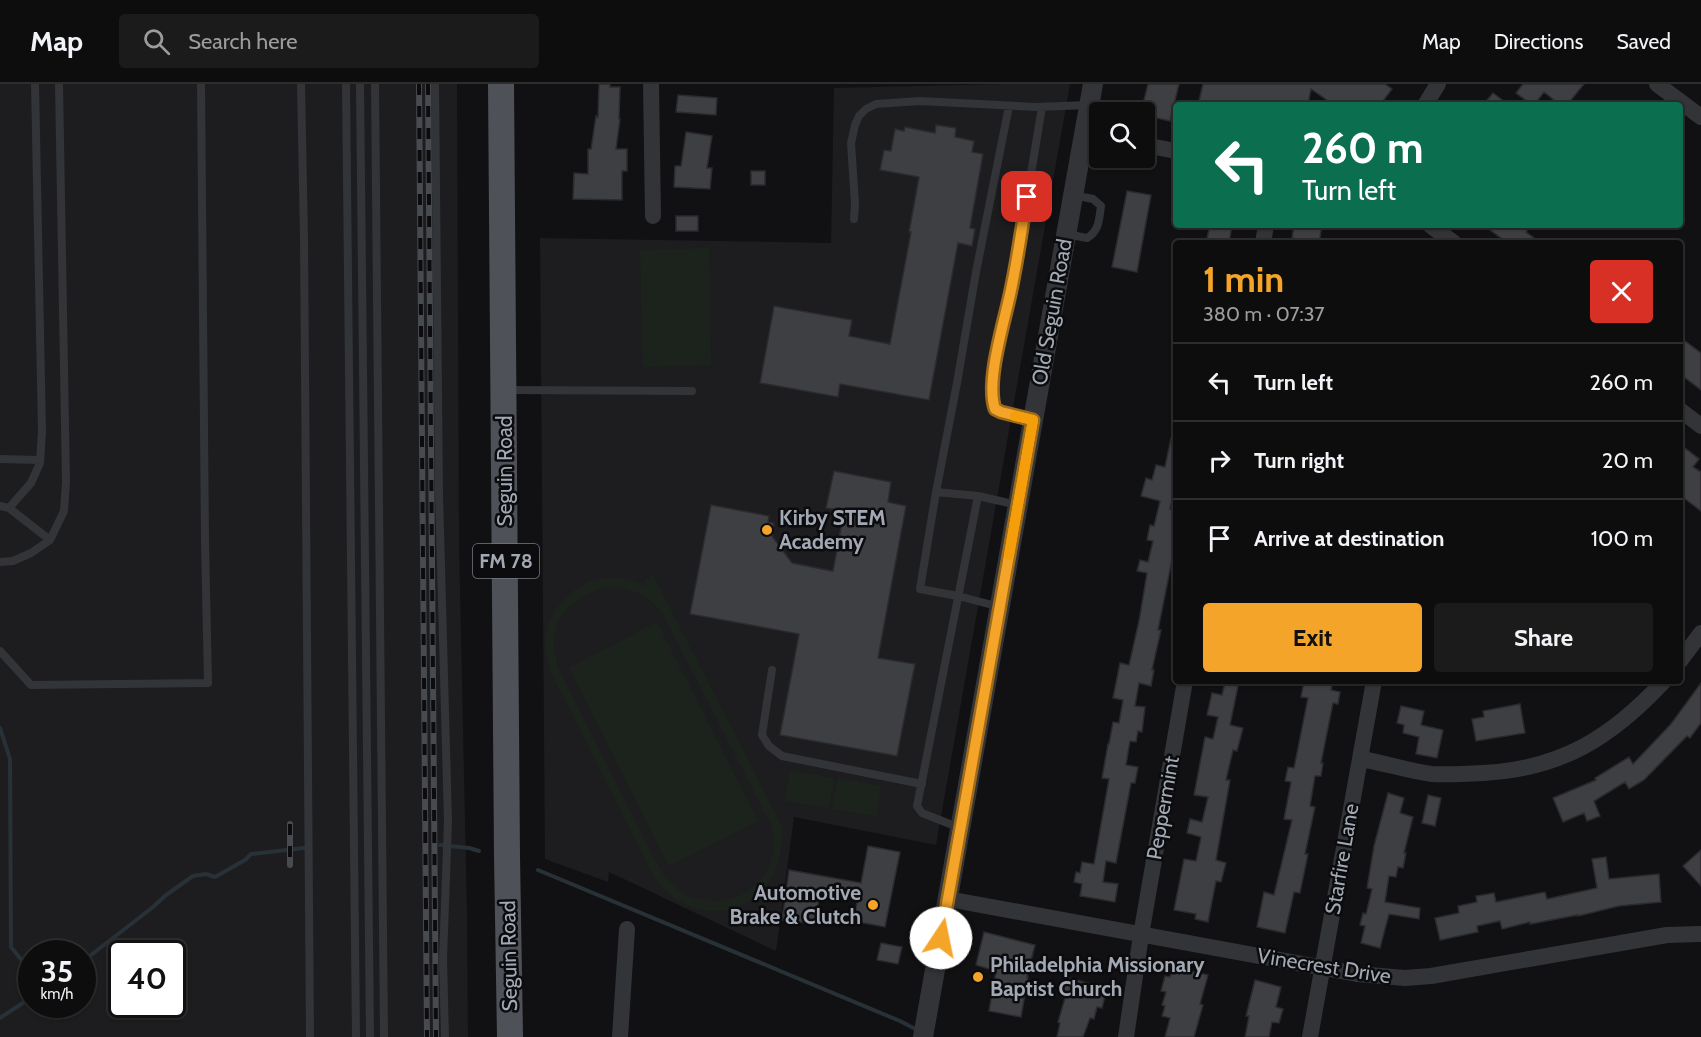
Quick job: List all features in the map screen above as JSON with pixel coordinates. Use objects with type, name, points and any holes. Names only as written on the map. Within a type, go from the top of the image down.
[{"type":"main road","name":"Seguin Road","points":[[501,84],[510,1037]]},
{"type":"street","points":[[651,84],[653,216]]},
{"type":"street","name":"Old Seguin Road","points":[[1090,102],[1093,84]]},
{"type":"street","points":[[1427,102],[1438,84]]},
{"type":"street","points":[[1657,84],[1681,102]]},
{"type":"street","points":[[1683,104],[1701,117]]},
{"type":"street","name":"Old Seguin Road","points":[[923,1037],[1073,195],[1089,145]]},
{"type":"street","points":[[1155,147],[1173,150]]},
{"type":"street","points":[[1434,228],[1450,240]]},
{"type":"street","points":[[1683,412],[1701,426]]},
{"type":"street","points":[[1683,657],[1701,633]]},
{"type":"street","name":"Peppermint","points":[[1126,1037],[1141,934],[1184,684]]},
{"type":"street","name":"Starfire Lane","points":[[1310,1037],[1374,684]]},
{"type":"street","points":[[1361,759],[1432,774],[1505,772],[1531,767],[1557,760],[1581,749],[1624,720],[1661,684]]},
{"type":"street","name":"Vinecrest Drive","points":[[948,899],[1357,974],[1389,977],[1431,976],[1667,935],[1701,934]]},
{"type":"street","points":[[620,1037],[627,929]]},
{"type":"lane","points":[[35,84],[42,431],[40,460],[31,483],[4,507],[50,540]]},
{"type":"lane","points":[[0,562],[13,561],[31,554],[50,540],[64,511],[66,482],[59,84]]},
{"type":"lane","points":[[0,651],[31,686],[208,684],[201,84]]},
{"type":"lane","points":[[301,84],[310,1037]]},
{"type":"lane","points":[[346,84],[356,1037]]},
{"type":"lane","points":[[360,84],[370,1037]]},
{"type":"lane","points":[[375,84],[384,1037]]},
{"type":"lane","points":[[435,84],[439,506],[448,821],[444,959],[445,1037]]},
{"type":"lane","points":[[854,219],[851,143],[859,116],[876,104],[920,101],[1042,107],[1089,105]]},
{"type":"lane","points":[[1000,607],[920,589],[976,273],[1009,106]]},
{"type":"lane","points":[[1033,420],[995,409],[992,401],[992,380],[1012,286],[1042,107]]},
{"type":"lane","points":[[1066,234],[1087,238],[1093,234],[1097,228],[1101,206],[1094,199],[1073,195]]},
{"type":"lane","points":[[504,390],[692,391]]},
{"type":"lane","points":[[0,459],[40,460]]},
{"type":"lane","points":[[936,492],[978,496],[1018,505]]},
{"type":"lane","points":[[961,828],[922,813],[917,806],[978,496]]},
{"type":"lane","points":[[772,670],[762,735],[769,746],[782,756],[922,784]]},
{"type":"shaded area","points":[[0,84],[457,84],[459,543],[468,1037],[0,1037]]},
{"type":"shaded area","name":"Kirby STEM Academy","points":[[1070,84],[936,845],[794,817],[776,951],[609,872],[608,882],[545,859],[540,238],[831,243],[834,88]]},
{"type":"shaded area","points":[[709,248],[711,365],[643,367],[640,250]]},
{"type":"shaded area","points":[[653,575],[783,828],[781,830],[781,851],[775,870],[765,887],[752,900],[736,908],[717,911],[698,909],[674,898],[654,877],[548,664],[545,645],[548,626],[566,597],[595,580],[617,578],[647,586],[644,580]],"holes":[[[619,587],[644,596],[663,614],[771,825],[774,846],[770,864],[764,875],[748,891],[727,900],[716,901],[690,897],[679,890],[662,873],[558,668],[554,639],[561,617],[568,608],[576,601],[596,591]]]},
{"type":"shaded area","points":[[657,622],[758,821],[669,866],[569,668]]},
{"type":"shaded area","points":[[790,770],[834,778],[829,808],[785,801]]},
{"type":"shaded area","points":[[838,778],[881,786],[876,816],[832,809]]},
{"type":"building","points":[[599,84],[620,87],[620,119],[616,149],[627,149],[627,171],[622,171],[622,200],[573,199],[574,173],[588,174],[588,149],[591,149],[596,116],[598,117]]},
{"type":"building","points":[[1148,84],[1179,84],[1170,121],[1155,118],[1155,102],[1144,102]]},
{"type":"building","points":[[1203,84],[1385,84],[1392,89],[1382,102],[1330,102],[1311,89],[1309,102],[1199,102]]},
{"type":"building","points":[[1523,84],[1584,84],[1569,102],[1556,102],[1544,92],[1536,102],[1528,102],[1516,93]]},
{"type":"building","points":[[1493,93],[1505,102],[1486,102]]},
{"type":"building","points":[[678,95],[717,98],[716,115],[676,112]]},
{"type":"building","points":[[936,125],[956,128],[955,137],[974,141],[972,152],[983,154],[970,228],[975,229],[972,246],[958,243],[929,400],[840,384],[838,397],[760,383],[774,306],[852,320],[849,336],[890,344],[919,177],[880,170],[884,150],[891,151],[895,129],[904,131],[905,127],[935,133]]},
{"type":"building","points":[[686,132],[712,136],[707,168],[712,168],[710,189],[674,187],[675,166],[681,166]]},
{"type":"building","points":[[751,171],[765,171],[765,185],[751,185]]},
{"type":"building","points":[[1127,191],[1151,195],[1137,272],[1112,267]]},
{"type":"building","points":[[676,216],[698,216],[698,231],[676,231]]},
{"type":"building","points":[[1209,228],[1232,228],[1230,240],[1207,240]]},
{"type":"building","points":[[1294,228],[1322,228],[1320,240],[1292,238]]},
{"type":"building","points":[[1487,228],[1529,228],[1526,232],[1537,240],[1504,240]]},
{"type":"building","points":[[1685,341],[1701,353],[1701,390],[1683,376],[1683,343]]},
{"type":"building","points":[[1171,438],[1173,438],[1173,495],[1170,509],[1173,510],[1173,555],[1158,630],[1161,630],[1152,670],[1154,670],[1151,686],[1139,683],[1135,706],[1145,707],[1142,732],[1138,731],[1136,742],[1130,741],[1126,765],[1138,767],[1135,783],[1131,783],[1116,863],[1106,861],[1103,882],[1118,884],[1115,902],[1080,896],[1082,884],[1074,882],[1076,872],[1080,873],[1082,862],[1094,864],[1109,779],[1102,778],[1108,744],[1113,722],[1119,723],[1123,700],[1113,698],[1120,663],[1129,665],[1147,573],[1137,571],[1140,560],[1148,562],[1153,541],[1147,540],[1150,525],[1154,526],[1160,501],[1141,496],[1146,478],[1152,480],[1156,465],[1165,467]]},
{"type":"building","points":[[1685,448],[1699,459],[1693,467],[1701,472],[1701,511],[1683,497],[1683,451]]},
{"type":"building","points":[[834,471],[891,482],[888,502],[906,506],[878,658],[915,664],[897,756],[780,735],[799,634],[690,614],[711,505],[769,516],[768,522],[774,523],[772,536],[792,563],[833,571],[844,511],[826,508]]},
{"type":"building","points":[[1701,683],[1701,723],[1690,738],[1687,736],[1644,780],[1629,789],[1625,782],[1594,801],[1600,816],[1587,821],[1584,813],[1563,822],[1553,798],[1596,780],[1595,778],[1629,757],[1633,764],[1671,724]]},
{"type":"building","points":[[1225,684],[1238,686],[1230,725],[1243,728],[1237,751],[1233,750],[1226,780],[1230,780],[1216,860],[1226,863],[1221,882],[1216,881],[1208,922],[1195,919],[1196,914],[1174,910],[1184,859],[1196,861],[1201,837],[1187,833],[1190,819],[1202,822],[1208,797],[1194,795],[1205,737],[1213,739],[1218,717],[1207,715],[1212,693],[1222,695]]},
{"type":"building","points":[[1303,684],[1332,684],[1331,690],[1340,692],[1338,704],[1333,703],[1321,763],[1323,763],[1321,776],[1315,776],[1310,806],[1315,807],[1300,893],[1294,892],[1285,933],[1257,927],[1264,892],[1274,895],[1292,820],[1284,819],[1291,782],[1285,781],[1288,767],[1294,768],[1308,698],[1301,697]]},
{"type":"building","points":[[1520,704],[1525,733],[1476,741],[1472,719],[1484,717],[1483,711]]},
{"type":"building","points":[[1401,706],[1424,711],[1421,725],[1443,730],[1437,758],[1416,754],[1419,737],[1403,733],[1404,725],[1397,723]]},
{"type":"building","points":[[1388,793],[1404,798],[1400,813],[1413,817],[1404,853],[1406,853],[1403,868],[1398,867],[1396,877],[1389,876],[1385,902],[1420,908],[1419,919],[1389,914],[1380,948],[1361,943],[1365,926],[1360,925],[1363,913],[1366,914],[1372,889],[1367,888],[1374,846]]},
{"type":"building","points":[[1428,795],[1441,798],[1435,826],[1422,823]]},
{"type":"building","points":[[868,846],[900,852],[885,927],[853,921],[858,898],[820,891],[815,924],[782,920],[789,870],[861,883]]},
{"type":"building","points":[[1701,850],[1701,886],[1683,866]]},
{"type":"building","points":[[1606,857],[1609,879],[1659,874],[1661,902],[1619,906],[1578,916],[1530,924],[1530,922],[1502,929],[1500,921],[1477,926],[1478,932],[1440,940],[1435,918],[1459,913],[1458,906],[1477,902],[1476,896],[1494,893],[1496,902],[1545,892],[1547,899],[1597,888],[1592,859]]},
{"type":"building","points":[[984,932],[1035,945],[1021,1017],[989,1011],[996,971],[976,965]]},
{"type":"building","points":[[881,943],[902,947],[898,964],[877,960]]},
{"type":"building","points":[[1173,967],[1208,975],[1194,1037],[1165,1037],[1170,1018],[1162,1016],[1165,1006],[1162,1005],[1166,992],[1161,991],[1165,976],[1170,977]]},
{"type":"building","points":[[1066,977],[1107,988],[1102,1008],[1097,1007],[1094,1019],[1090,1018],[1083,1037],[1057,1037],[1060,1023],[1058,1022],[1065,998],[1061,996]]},
{"type":"building","points":[[1255,980],[1281,987],[1276,1007],[1283,1009],[1279,1023],[1272,1022],[1269,1037],[1245,1037],[1249,1016],[1246,1016]]},
{"type":"waterway","points":[[0,728],[10,759],[11,947],[18,956]]},
{"type":"waterway","points":[[440,845],[479,851]]},
{"type":"waterway","points":[[96,951],[193,876],[206,874],[215,877],[245,860],[251,854],[304,848]]},
{"type":"waterway","points":[[538,870],[900,1021],[919,1031]]},
{"type":"waterway","points":[[0,1018],[18,1006]]},
{"type":"railway","points":[[419,84],[427,1037]]},
{"type":"railway","points":[[428,84],[436,1037]]},
{"type":"railway","points":[[290,824],[290,865]]},
{"type":"slow traffic","points":[[1009,555],[1033,420],[1015,416]]},
{"type":"place","name":"Kirby STEM Academy","points":[[767,530]]},
{"type":"place","name":"Automotive Brake & Clutch","points":[[873,905]]},
{"type":"place","name":"Philadelphia Missionary Baptist Church","points":[[978,977]]},
{"type":"route","points":[[941,938],[1033,420],[1001,412],[995,409],[992,401],[992,380],[1012,286],[1027,197]]}]
